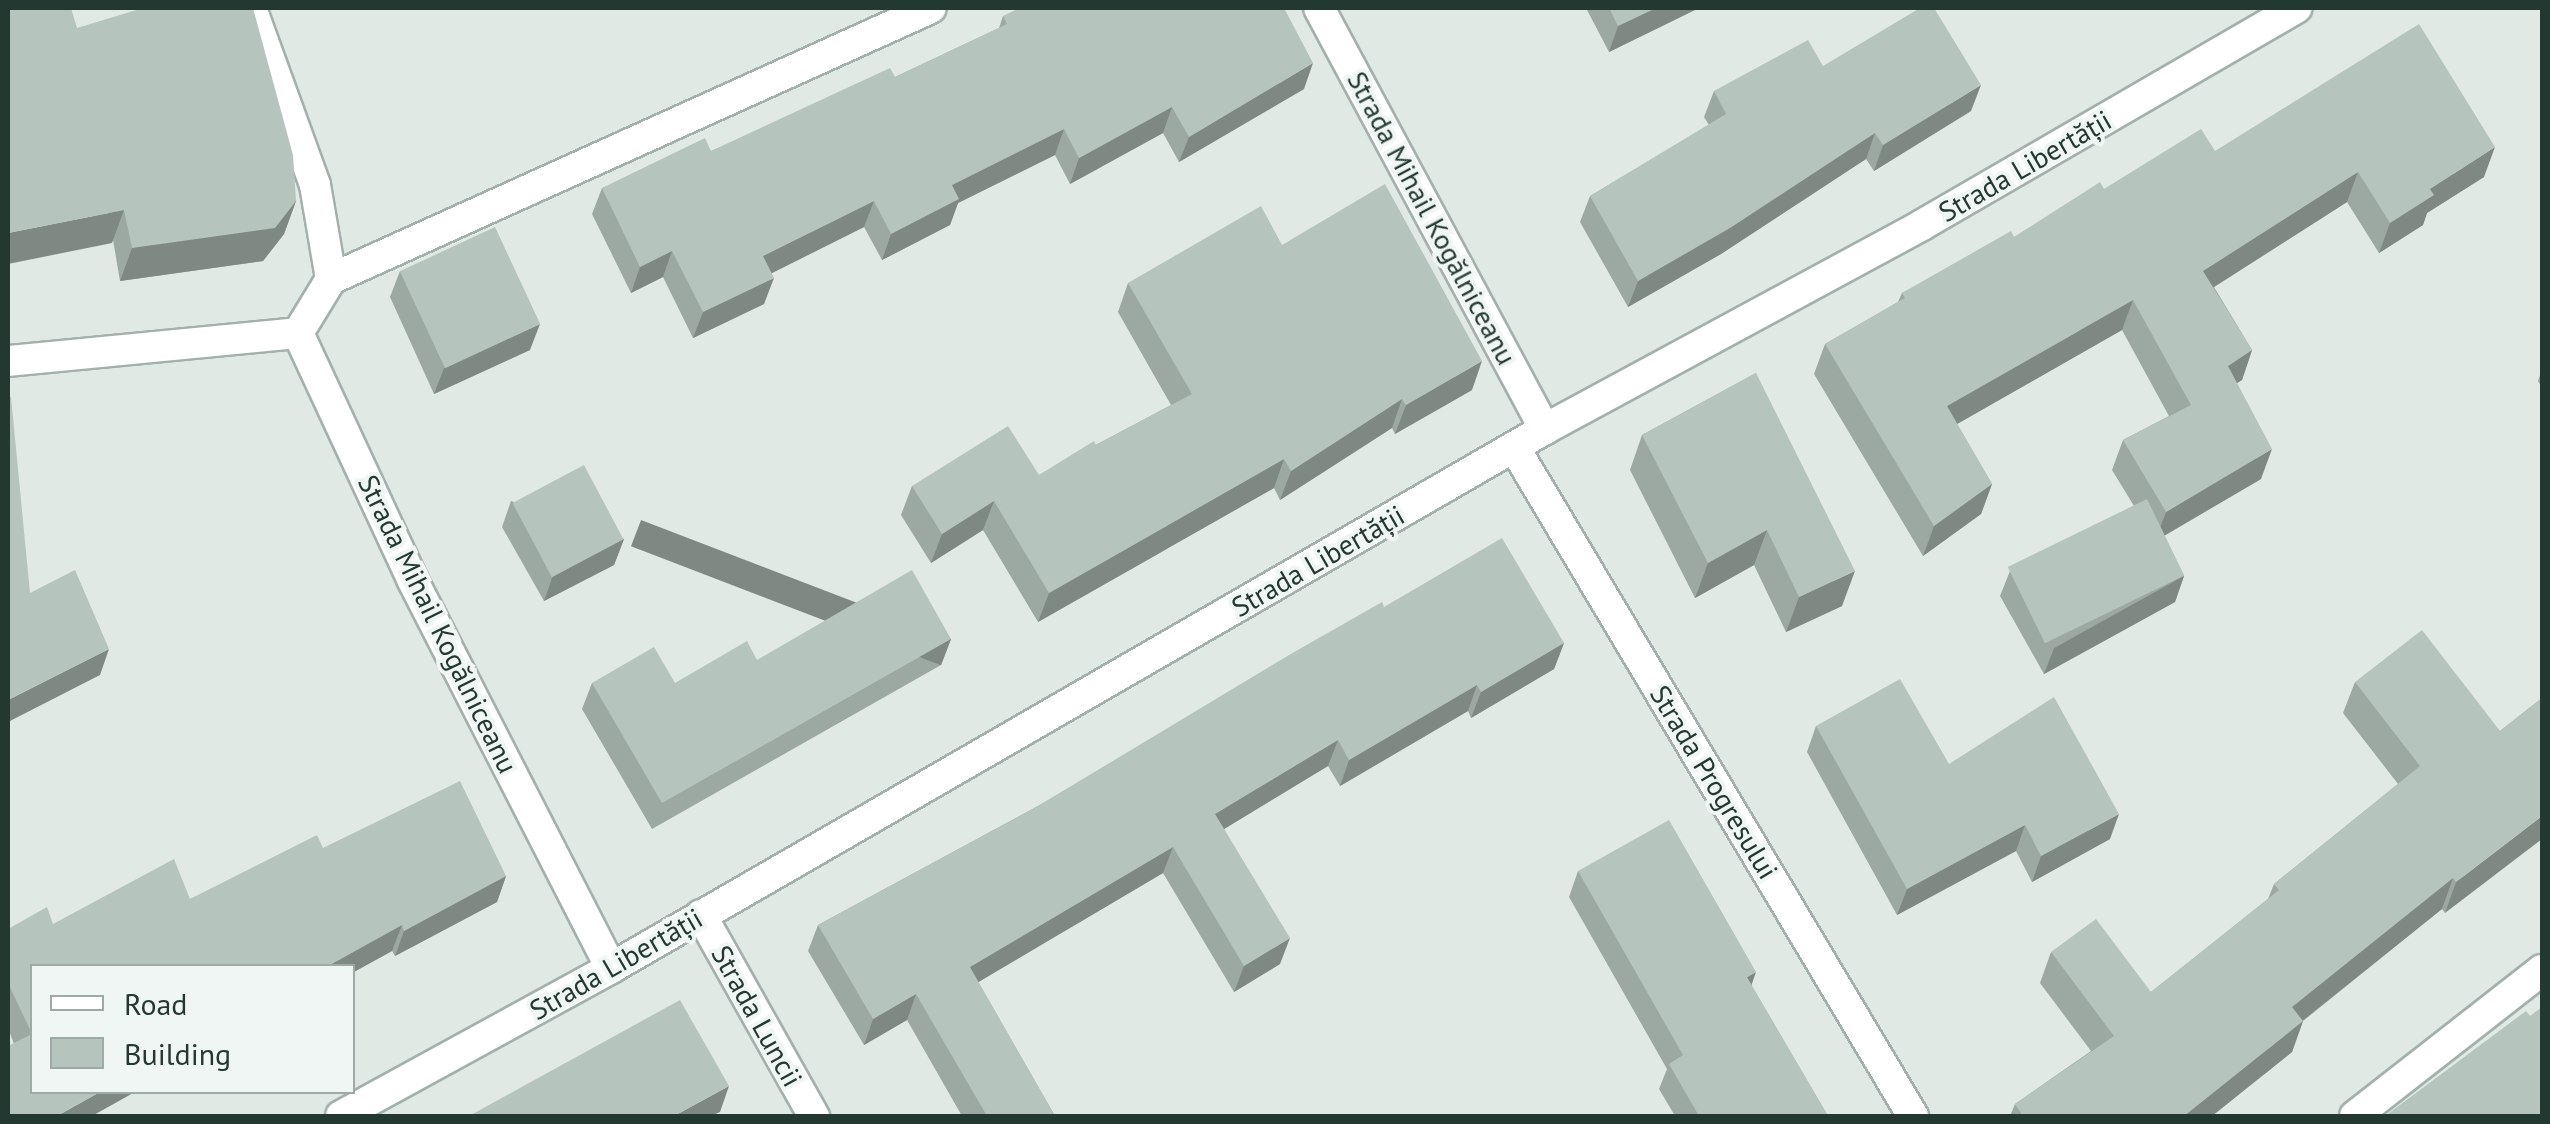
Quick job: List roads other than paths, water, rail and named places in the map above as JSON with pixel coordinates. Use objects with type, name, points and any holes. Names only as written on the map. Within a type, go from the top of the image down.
[{"type":"street","points":[[252,8],[315,184],[331,279]]},
{"type":"street","points":[[8,360],[298,333],[331,279],[930,8]]},
{"type":"street","name":"Strada Mihail Kogălniceanu","points":[[1318,8],[1545,429]]},
{"type":"street","name":"Strada Libertății","points":[[341,1116],[611,968],[1545,429],[1938,216],[2297,8]]},
{"type":"street","name":"Strada Mihail Kogălniceanu","points":[[298,333],[412,579],[611,968]]},
{"type":"street","name":"Strada Progresului","points":[[1514,447],[1913,1116]]},
{"type":"street","name":"Strada Luncii","points":[[701,915],[814,1116]]},
{"type":"street","points":[[2355,1116],[2542,970]]}]
